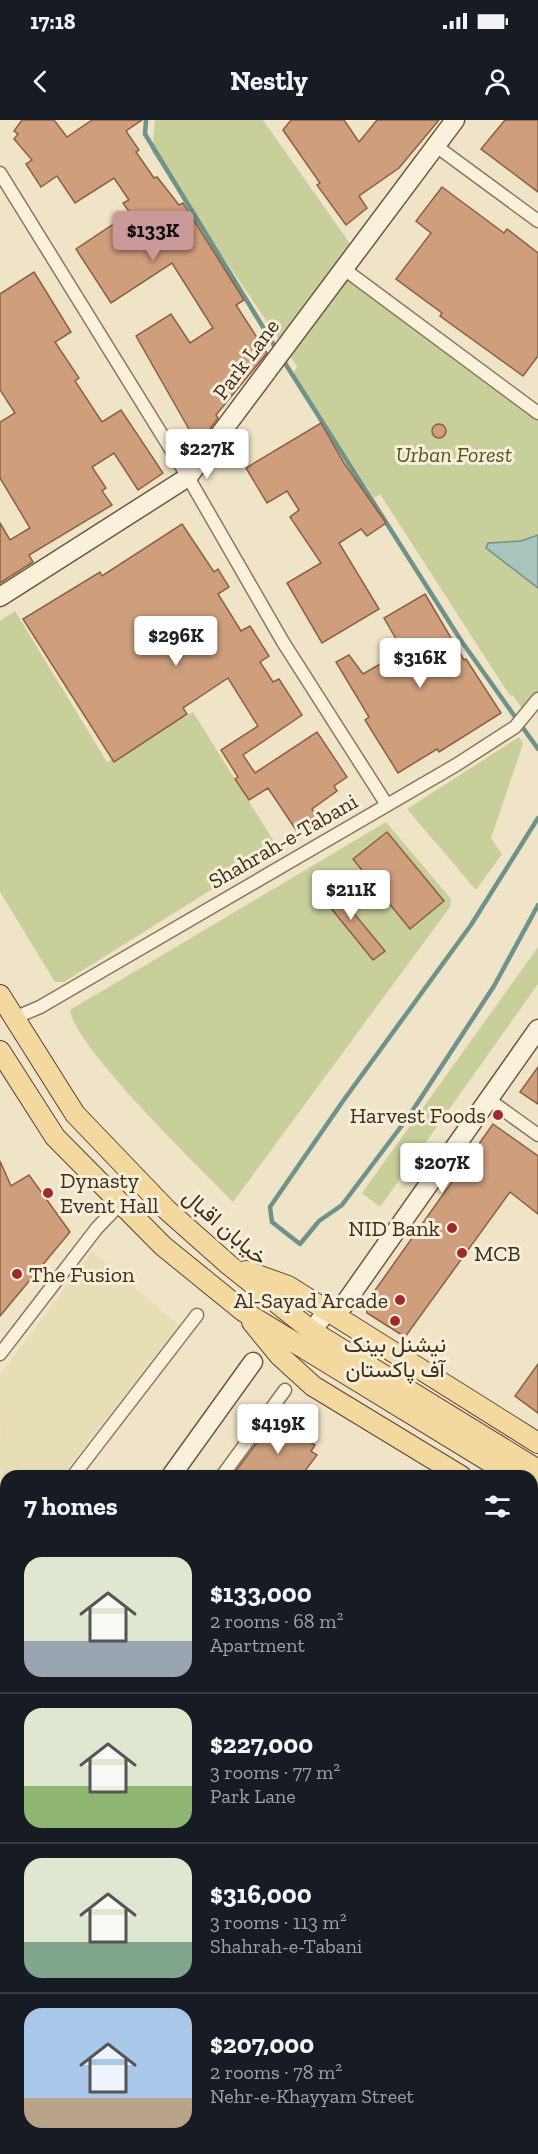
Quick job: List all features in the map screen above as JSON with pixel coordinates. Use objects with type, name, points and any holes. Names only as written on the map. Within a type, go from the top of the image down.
[{"type":"main road","name":"خیابان اقبال","points":[[0,996],[75,1114],[167,1210],[229,1265],[312,1331],[538,1470]]},
{"type":"main road","points":[[0,1051],[55,1137],[163,1245],[243,1311],[503,1470]]},
{"type":"main road","points":[[229,1265],[288,1286],[538,1443]]},
{"type":"main road","points":[[243,1311],[279,1355],[313,1386],[451,1470]]},
{"type":"street","name":"Park Lane","points":[[0,597],[188,477],[455,120]]},
{"type":"street","points":[[436,146],[538,221]]},
{"type":"street","points":[[0,173],[188,477],[283,642],[387,805]]},
{"type":"street","points":[[344,269],[538,413]]},
{"type":"street","name":"Shahrah-e-Tabani","points":[[14,1018],[40,1007],[387,805],[515,727],[538,699]]},
{"type":"street","points":[[312,1331],[327,1311],[343,1306],[538,1029]]},
{"type":"street","points":[[488,1099],[538,1135]]},
{"type":"street","points":[[0,1354],[97,1228],[120,1204]]},
{"type":"street","points":[[78,1470],[197,1315]]},
{"type":"street","points":[[175,1470],[253,1362]]},
{"type":"street","points":[[226,1470],[285,1390]]},
{"type":"shaded area","points":[[92,1252],[180,1326],[66,1470],[1,1470],[0,1375]]},
{"type":"green space","name":"Urban Forest","points":[[155,120],[263,120],[356,252],[344,269],[538,413],[538,699],[526,715],[513,695],[510,696],[380,494],[374,498],[293,374],[297,366],[152,152]]},
{"type":"green space","points":[[15,611],[107,762],[193,712],[278,848],[64,982],[55,982],[0,892],[0,621]]},
{"type":"green space","points":[[519,737],[523,744],[491,838],[502,854],[476,890],[407,809]]},
{"type":"green space","points":[[386,822],[451,899],[450,907],[233,1202],[115,1079],[77,1028],[70,1010]]},
{"type":"green space","points":[[538,947],[538,984],[380,1207],[362,1193]]},
{"type":"water","points":[[538,535],[538,588],[486,548],[488,543],[521,541]]},
{"type":"building","points":[[22,120],[54,120],[67,137],[92,120],[142,120],[126,131],[139,150],[136,152],[154,178],[157,177],[179,205],[183,203],[244,300],[236,305],[267,353],[216,415],[218,418],[198,445],[136,336],[171,314],[190,343],[213,328],[172,263],[111,303],[76,249],[130,213],[123,203],[129,200],[114,178],[75,203],[57,176],[41,187],[26,164],[32,160],[14,139],[18,134],[14,131]]},
{"type":"building","points":[[291,120],[344,120],[359,142],[377,120],[439,120],[399,168],[359,196],[367,208],[346,225],[317,185],[320,183],[283,130]]},
{"type":"building","points":[[505,120],[538,120],[538,192],[481,149]]},
{"type":"building","points":[[442,187],[504,233],[507,229],[538,253],[538,356],[523,376],[440,316],[442,313],[396,279],[431,233],[416,221]]},
{"type":"building","points":[[34,272],[71,332],[55,342],[79,378],[75,381],[102,422],[121,410],[163,473],[138,490],[114,453],[92,467],[106,488],[102,491],[112,505],[29,555],[33,562],[0,583],[0,523],[10,540],[30,528],[0,478],[0,422],[15,413],[0,390],[0,294]]},
{"type":"building","points":[[321,423],[344,463],[386,523],[367,536],[361,529],[339,543],[379,609],[322,643],[287,583],[321,563],[290,517],[299,510],[287,491],[267,503],[246,468]]},
{"type":"building","points":[[436,424],[442,424],[446,431],[442,438],[436,438],[432,434],[432,428]]},
{"type":"building","points":[[182,524],[214,572],[218,569],[229,587],[218,594],[241,631],[250,626],[269,656],[260,662],[273,682],[279,679],[302,715],[243,755],[255,773],[317,732],[347,777],[334,786],[337,791],[312,809],[320,821],[304,832],[301,827],[296,830],[268,788],[249,800],[235,779],[238,777],[221,750],[258,726],[228,678],[183,708],[187,714],[114,762],[23,619],[100,572],[102,576]]},
{"type":"building","points":[[425,594],[464,660],[466,659],[501,713],[439,752],[437,749],[398,773],[365,720],[369,717],[336,662],[349,655],[363,674],[403,651],[384,618]]},
{"type":"building","points":[[387,832],[444,901],[410,929],[353,859]]},
{"type":"building","points":[[328,882],[385,951],[373,960],[317,891]]},
{"type":"building","points":[[538,1067],[538,1104],[520,1092]]},
{"type":"building","points":[[493,1124],[538,1156],[538,1214],[510,1192],[405,1337],[367,1313],[366,1303]]},
{"type":"building","name":"The Fusion","points":[[0,1161],[11,1186],[29,1175],[70,1232],[0,1316]]},
{"type":"building","points":[[538,1364],[538,1413],[515,1396]]},
{"type":"building","points":[[279,1423],[315,1445],[311,1451],[317,1455],[306,1470],[236,1470],[271,1424],[276,1428]]},
{"type":"waterway","points":[[146,120],[145,134],[277,350]]},
{"type":"waterway","points":[[283,360],[462,642],[538,749]]},
{"type":"waterway","points":[[538,818],[471,925],[343,1101],[270,1207],[272,1222],[300,1244],[319,1221],[342,1205],[409,1116],[494,986],[538,905]]},
{"type":"place","name":"Harvest Foods","points":[[498,1115]]},
{"type":"place","name":"Dynasty Event Hall","points":[[48,1193]]},
{"type":"place","name":"NID Bank","points":[[452,1228]]},
{"type":"place","name":"MCB","points":[[462,1253]]},
{"type":"place","name":"The Fusion","points":[[17,1274]]},
{"type":"place","name":"Al-Sayad Arcade","points":[[400,1300]]},
{"type":"place","name":"نیشنل بینک آف پاکستان","points":[[395,1321]]}]
